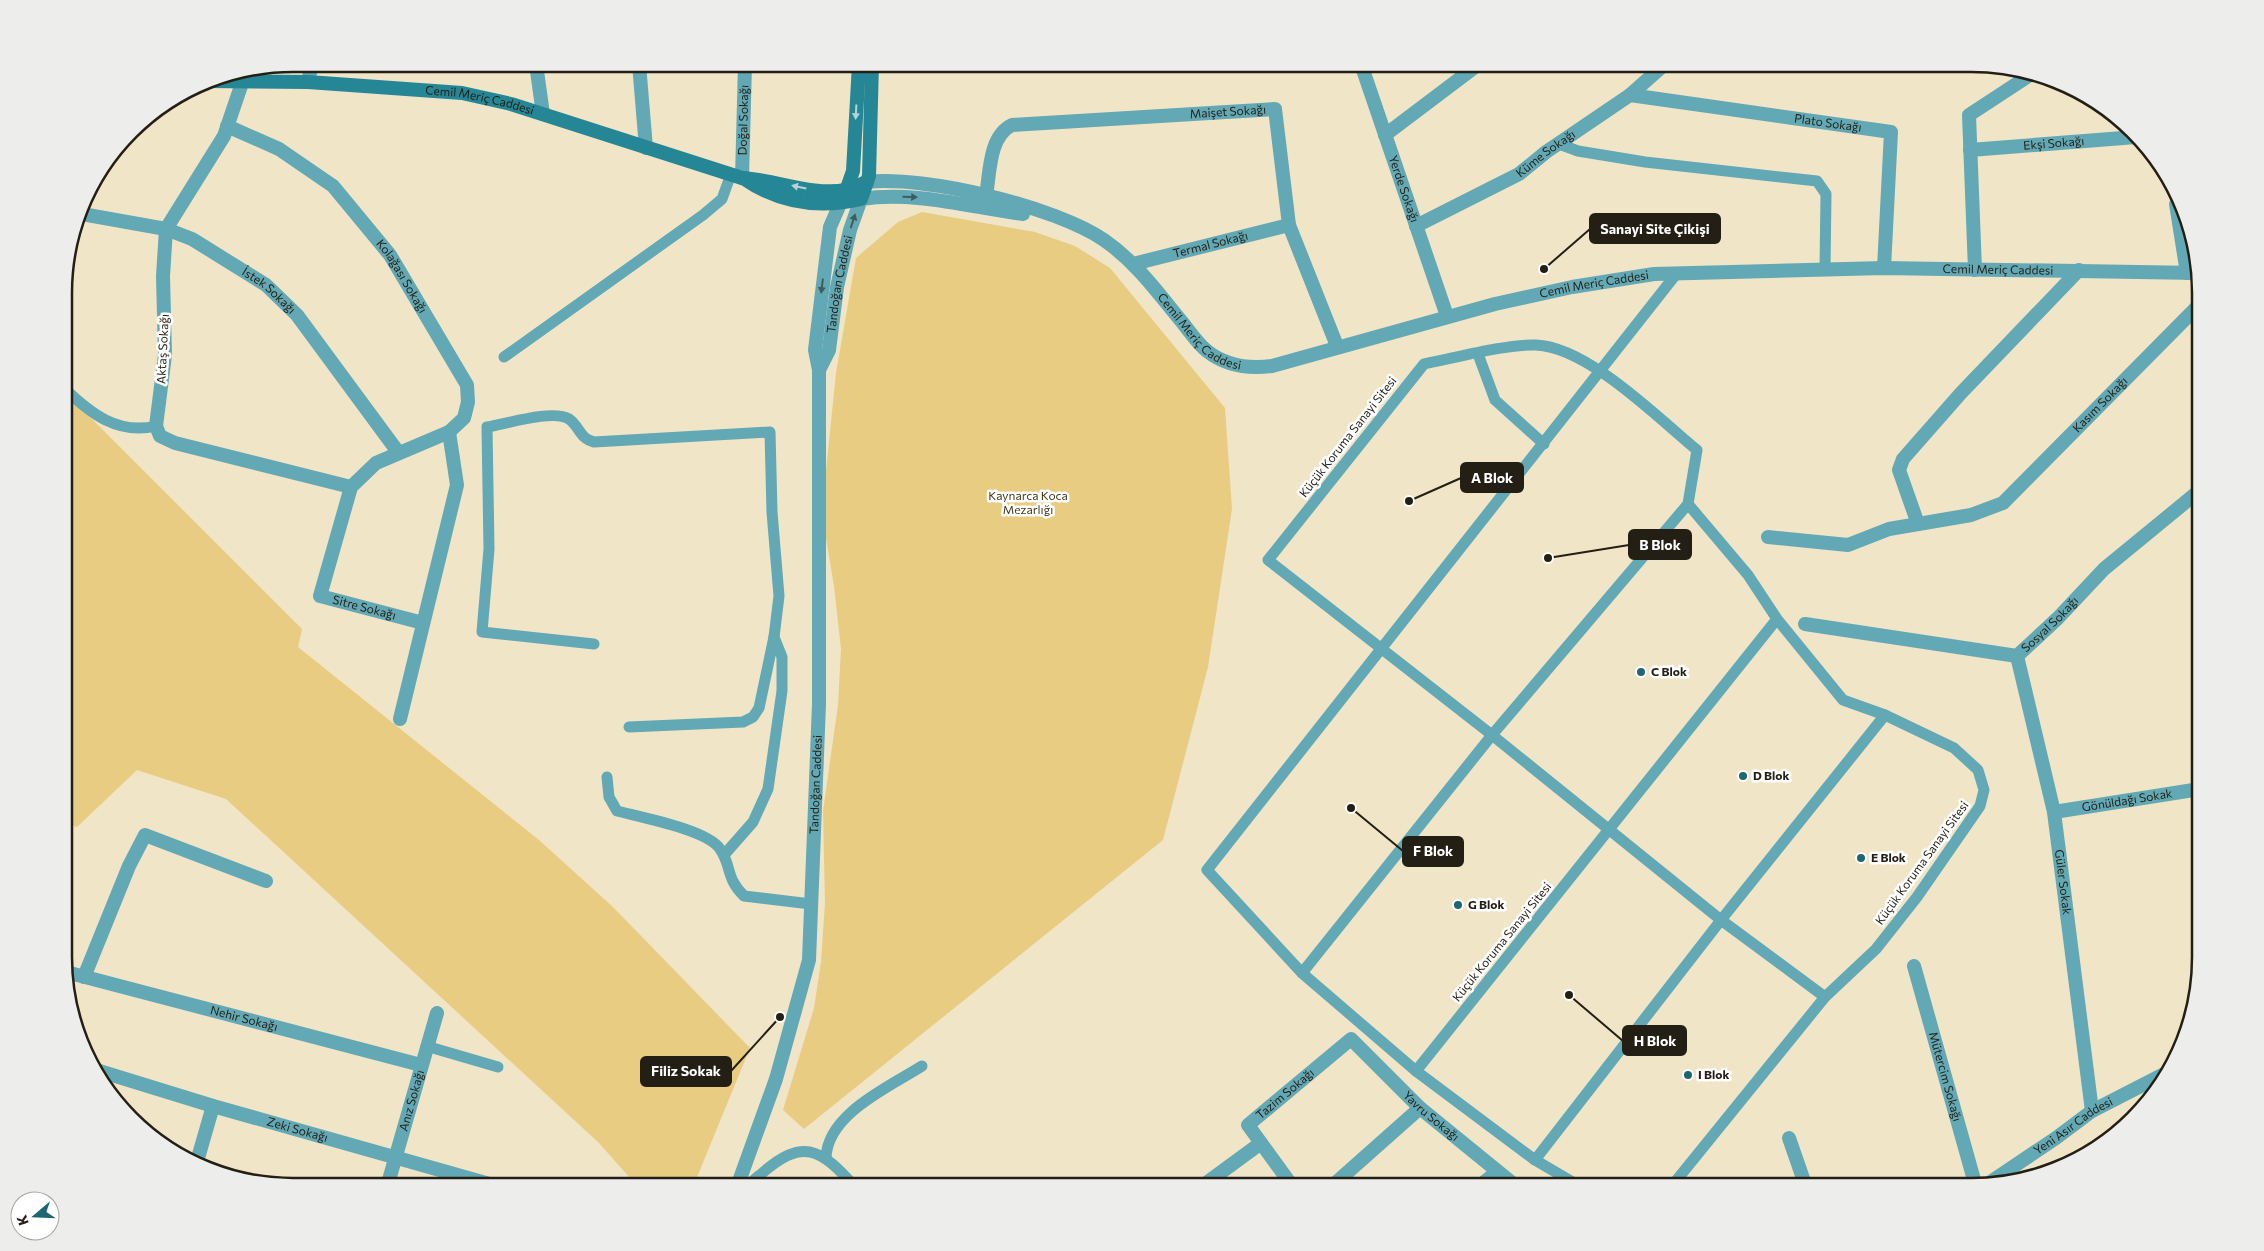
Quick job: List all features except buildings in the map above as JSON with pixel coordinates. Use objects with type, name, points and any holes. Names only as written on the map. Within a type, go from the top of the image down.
[{"type":"main road","points":[[840,204],[853,171],[859,72]]},
{"type":"main road","points":[[861,199],[867,182],[872,72]]},
{"type":"main road","name":"Cemil Meriç Caddesi","points":[[231,82],[308,82],[462,93],[511,104],[736,176],[763,179],[818,190],[847,190]]},
{"type":"main road","name":"Cemil Meriç Caddesi","points":[[736,176],[760,190],[802,203],[840,204],[861,199]]},
{"type":"main road","points":[[847,190],[867,182]]},
{"type":"street","points":[[308,82],[310,72]]},
{"type":"street","points":[[537,72],[543,114]]},
{"type":"street","points":[[641,72],[646,148]]},
{"type":"street","name":"Doğal Sokağı","points":[[736,176],[744,72]]},
{"type":"street","name":"Yerde Sokağı","points":[[1364,72],[1447,316]]},
{"type":"street","points":[[1385,135],[1468,72]]},
{"type":"street","name":"Küme Sokağı","points":[[1416,226],[1519,174],[1630,95],[1656,72]]},
{"type":"street","points":[[1974,270],[1969,115],[2024,79]]},
{"type":"street","name":"Aktaş Sokağı","points":[[156,426],[165,355],[164,276],[166,229],[217,148],[228,126],[242,82]]},
{"type":"street","name":"Plato Sokağı","points":[[1630,95],[1891,132],[1884,268]]},
{"type":"street","name":"Maişet Sokağı","points":[[986,196],[996,142],[1003,129],[1012,124],[1275,108],[1289,225],[1337,346]]},
{"type":"street","name":"Kolağası Sokağı","points":[[228,126],[279,149],[333,186],[390,255],[467,384],[468,402],[464,418],[450,432],[430,442],[398,452]]},
{"type":"street","name":"Ekşi Sokağı","points":[[1970,150],[2128,138]]},
{"type":"street","name":"Cemil Meriç Caddesi","points":[[867,182],[909,181],[986,196],[1058,218],[1097,236],[1133,264],[1205,350],[1234,365],[1246,367],[1272,366],[1447,316],[1579,286],[1677,273],[1884,268],[2191,273]]},
{"type":"street","name":"Cemil Meriç Caddesi","points":[[861,199],[888,197],[918,198],[1058,218]]},
{"type":"street","name":"Tandoğan Caddesi","points":[[819,370],[829,350],[837,287],[850,230],[861,199]]},
{"type":"street","name":"Tandoğan Caddesi","points":[[740,1178],[776,1079],[809,960],[819,704],[819,370],[815,350],[830,227],[840,204]]},
{"type":"street","name":"İstek Sokağı","points":[[87,215],[166,229],[192,239],[266,285],[297,315],[398,452]]},
{"type":"street","name":"Termal Sokağı","points":[[1133,264],[1289,225]]},
{"type":"street","points":[[1768,537],[1848,545],[1888,530],[1918,524],[1899,470],[1903,459],[1961,393],[2079,270]]},
{"type":"street","name":"Kasım Sokağı","points":[[1918,524],[1971,515],[2003,503],[2192,312]]},
{"type":"street","points":[[156,426],[160,436],[175,443],[351,487]]},
{"type":"street","points":[[400,719],[457,485],[450,432]]},
{"type":"street","name":"Sitre Sokağı","points":[[398,452],[366,470],[351,487],[320,596],[423,623]]},
{"type":"street","name":"Sosyal Sokağı","points":[[1805,624],[2017,656],[2058,618],[2104,569],[2192,497]]},
{"type":"street","name":"Güler Sokak","points":[[2017,656],[2054,812],[2092,1111]]},
{"type":"street","name":"Gönüldağı Sokak","points":[[2054,812],[2192,789]]},
{"type":"street","points":[[84,977],[129,866],[145,835],[266,881]]},
{"type":"street","name":"Mütercim Sokağı","points":[[1914,966],[1973,1178]]},
{"type":"street","name":"Nehir Sokağı","points":[[73,974],[421,1065]]},
{"type":"street","name":"Anız Sokağı","points":[[389,1178],[437,1013]]},
{"type":"street","name":"Yavru Sokağı","points":[[1351,1040],[1420,1108],[1505,1178]]},
{"type":"street","name":"Tazim Sokağı","points":[[1261,1143],[1248,1125],[1351,1040]]},
{"type":"street","name":"Zeki Sokağı","points":[[105,1073],[394,1159],[466,1178]]},
{"type":"street","name":"Yeni Asır Caddesi","points":[[1998,1177],[2092,1111],[2155,1079]]},
{"type":"street","points":[[198,1157],[213,1106]]},
{"type":"street","points":[[1341,1178],[1420,1108]]},
{"type":"street","points":[[1789,1138],[1803,1178]]},
{"type":"street","points":[[1213,1178],[1261,1143],[1286,1178]]},
{"type":"street","points":[[1489,1178],[1497,1172]]},
{"type":"lane","points":[[1559,144],[1578,151],[1645,162],[1817,181],[1826,194],[1825,269]]},
{"type":"lane","points":[[504,357],[703,215],[722,199],[736,176]]},
{"type":"lane","points":[[1566,1178],[1536,1160],[1416,1072],[1302,973],[1207,870],[1380,648],[1602,371],[1677,273]]},
{"type":"lane","name":"Küçük Koruma Sanayi Sitesi","points":[[1678,1178],[1825,997],[1876,949],[1917,897],[1980,806],[1984,790],[1978,770],[1954,748],[1885,716],[1843,700],[1777,619],[1748,575],[1688,504],[1697,450],[1602,371],[1570,354],[1537,345],[1424,364],[1268,560],[1492,735],[1722,920],[1825,997]]},
{"type":"lane","points":[[1478,354],[1495,400],[1544,444]]},
{"type":"lane","points":[[72,395],[114,425],[133,430],[156,426]]},
{"type":"lane","points":[[594,644],[482,632],[489,549],[487,427],[554,415],[568,418],[584,438],[594,442],[770,432],[772,512],[779,596],[774,637],[759,708],[748,720],[629,727]]},
{"type":"lane","points":[[1302,973],[1492,735],[1688,504]]},
{"type":"lane","name":"Küçük Koruma Sanayi Sitesi","points":[[1416,1072],[1777,619]]},
{"type":"lane","points":[[724,855],[753,822],[768,789],[782,691],[782,657],[774,637]]},
{"type":"lane","points":[[1536,1160],[1722,920],[1885,716]]},
{"type":"lane","points":[[607,777],[609,797],[617,811],[708,838],[715,842],[724,855],[732,882],[744,896],[811,904]]},
{"type":"lane","points":[[426,1046],[498,1067]]},
{"type":"lane","points":[[826,1158],[829,1137],[838,1124],[862,1104],[922,1066]]},
{"type":"lane","points":[[755,1178],[781,1157],[790,1153],[810,1152],[826,1158],[846,1178]]},
{"type":"green space","name":"Kaynarca Koca Mezarlığı","points":[[922,212],[1035,232],[1075,246],[1110,268],[1225,408],[1232,509],[1208,667],[1163,840],[804,1129],[783,1110],[814,1008],[821,962],[825,903],[823,811],[838,705],[841,649],[834,586],[825,532],[826,471],[836,373],[856,258],[898,222]]},
{"type":"green space","points":[[72,399],[302,629],[298,647],[539,840],[613,907],[750,1048],[697,1178],[630,1178],[599,1143],[226,799],[137,770],[77,827],[72,826]]},
{"type":"place","name":"Sanayi Site Çikişi","points":[[1544,269]]},
{"type":"place","name":"A Blok","points":[[1409,501]]},
{"type":"place","name":"B Blok","points":[[1548,558]]},
{"type":"place","name":"C Blok","points":[[1641,672]]},
{"type":"place","name":"D Blok","points":[[1743,776]]},
{"type":"place","name":"F Blok","points":[[1351,808]]},
{"type":"place","name":"E Blok","points":[[1861,858]]},
{"type":"place","name":"G Blok","points":[[1458,905]]},
{"type":"place","name":"H Blok","points":[[1569,995]]},
{"type":"place","name":"Filiz Sokak","points":[[780,1017]]},
{"type":"place","name":"I Blok","points":[[1688,1075]]}]
